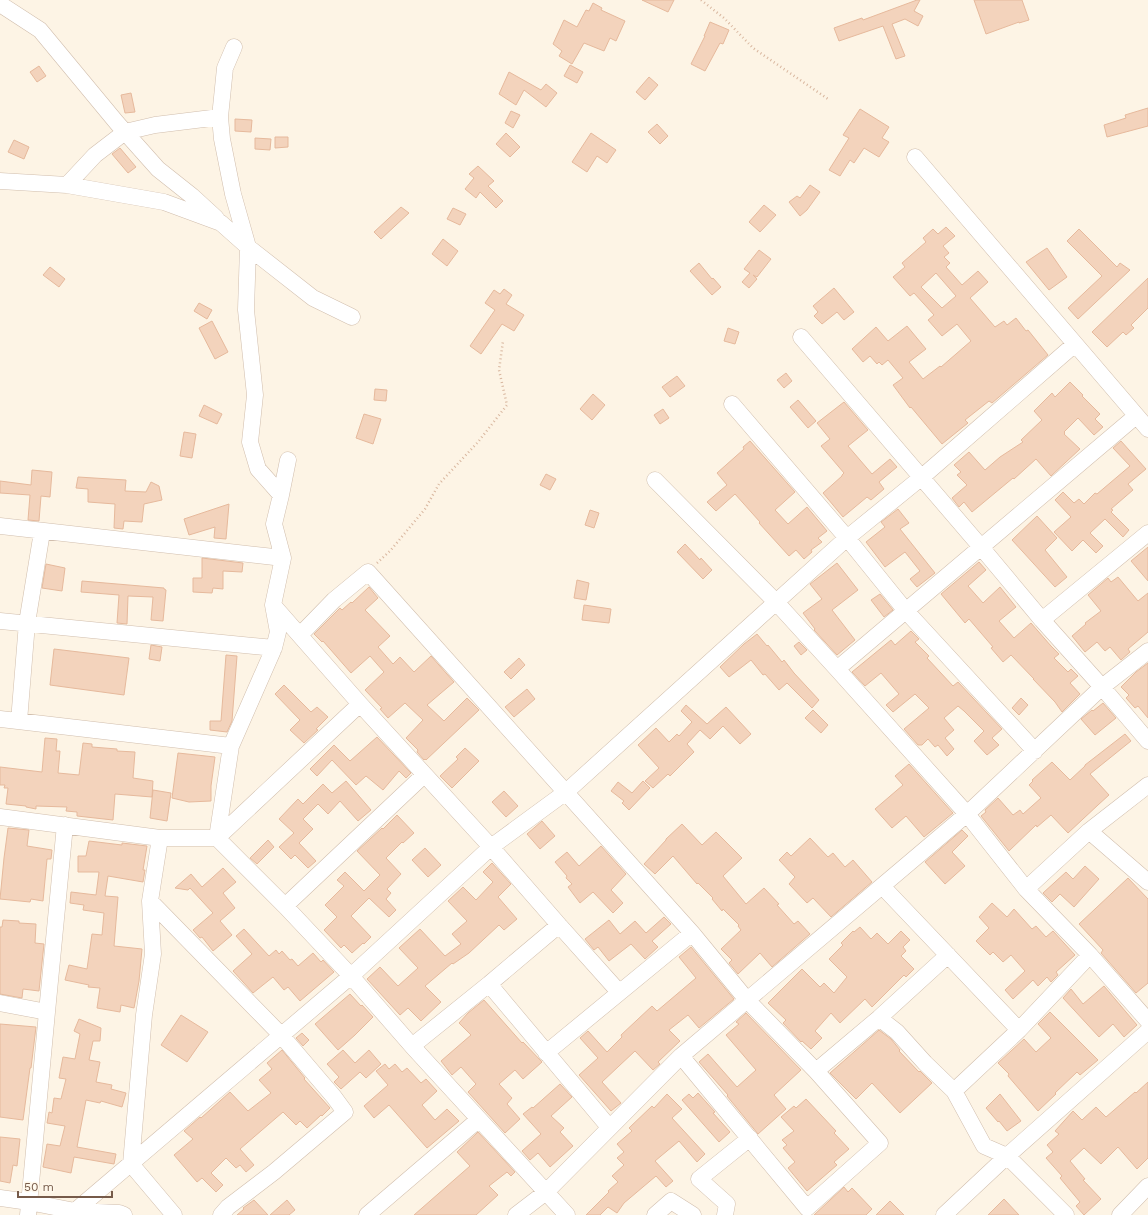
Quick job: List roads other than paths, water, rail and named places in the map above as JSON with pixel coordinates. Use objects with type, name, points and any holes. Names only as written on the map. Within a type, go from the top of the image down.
[{"type":"street","points":[[0,4],[40,30],[125,132],[158,169],[192,196],[248,247],[313,298],[352,317]]},
{"type":"street","points":[[234,47],[226,68],[220,117],[222,140],[233,194],[248,247],[246,310],[254,395],[250,442],[258,469],[281,495]]},
{"type":"street","points":[[68,185],[95,154],[125,132],[155,125],[220,117]]},
{"type":"street","points":[[914,157],[1148,429]]},
{"type":"street","points":[[0,181],[68,185],[164,202],[221,223]]},
{"type":"street","points":[[801,337],[982,547],[1042,620],[1148,741]]},
{"type":"street","points":[[75,1211],[351,976],[491,847],[566,792],[847,538],[922,477],[1075,344]]},
{"type":"street","points":[[732,404],[847,538],[906,611],[1034,751]]},
{"type":"street","points":[[837,669],[1136,416]]},
{"type":"street","points":[[217,838],[231,746],[274,648],[278,632],[273,605],[283,558],[274,524],[288,460]]},
{"type":"street","points":[[655,480],[776,602],[967,814],[1026,889],[1090,955],[1148,1021]]},
{"type":"street","points":[[0,526],[42,532],[283,558]]},
{"type":"street","points":[[18,721],[27,624],[42,532]]},
{"type":"street","points":[[1042,620],[1148,534]]},
{"type":"street","points":[[300,635],[334,600],[368,572],[692,933],[747,1000],[816,1071],[880,1143],[807,1208],[680,1056]]},
{"type":"street","points":[[273,605],[360,704],[491,847],[558,925],[619,992]]},
{"type":"street","points":[[0,620],[27,624],[274,648]]},
{"type":"street","points":[[516,1215],[546,1192],[680,1056],[967,814],[1102,687],[1148,651]]},
{"type":"street","points":[[0,817],[160,838],[217,838],[360,704]]},
{"type":"street","points":[[0,719],[231,746]]},
{"type":"street","points":[[285,906],[424,775]]},
{"type":"street","points":[[1026,889],[1089,831],[1148,785]]},
{"type":"street","points":[[29,1208],[66,825]]},
{"type":"street","points":[[1089,831],[1148,882]]},
{"type":"street","points":[[160,838],[150,901],[153,954],[144,1015],[131,1164],[174,1215]]},
{"type":"street","points":[[217,838],[285,906],[351,976],[478,1120],[567,1215]]},
{"type":"street","points":[[882,886],[1019,1030]]},
{"type":"street","points":[[150,901],[281,1035],[334,1096],[345,1112],[274,1172],[228,1207],[221,1215]]},
{"type":"street","points":[[412,1046],[489,984],[558,925]]},
{"type":"street","points":[[546,1053],[692,933]]},
{"type":"street","points":[[816,1071],[880,1018],[948,955]]},
{"type":"street","points":[[954,1091],[1019,1030],[1090,955]]},
{"type":"street","points":[[489,984],[609,1127]]},
{"type":"street","points":[[0,1004],[47,1012]]},
{"type":"street","points":[[880,1018],[898,1032],[954,1091],[984,1146],[1007,1156],[1066,1215]]},
{"type":"street","points":[[944,1215],[1007,1156],[1148,1031]]},
{"type":"street","points":[[367,1215],[478,1120]]},
{"type":"street","points":[[725,1215],[727,1204],[699,1179],[750,1138]]},
{"type":"street","points":[[1120,1215],[1148,1186]]},
{"type":"street","points":[[0,1198],[29,1208],[121,1214]]},
{"type":"street","points":[[655,1215],[671,1201],[692,1215]]}]
